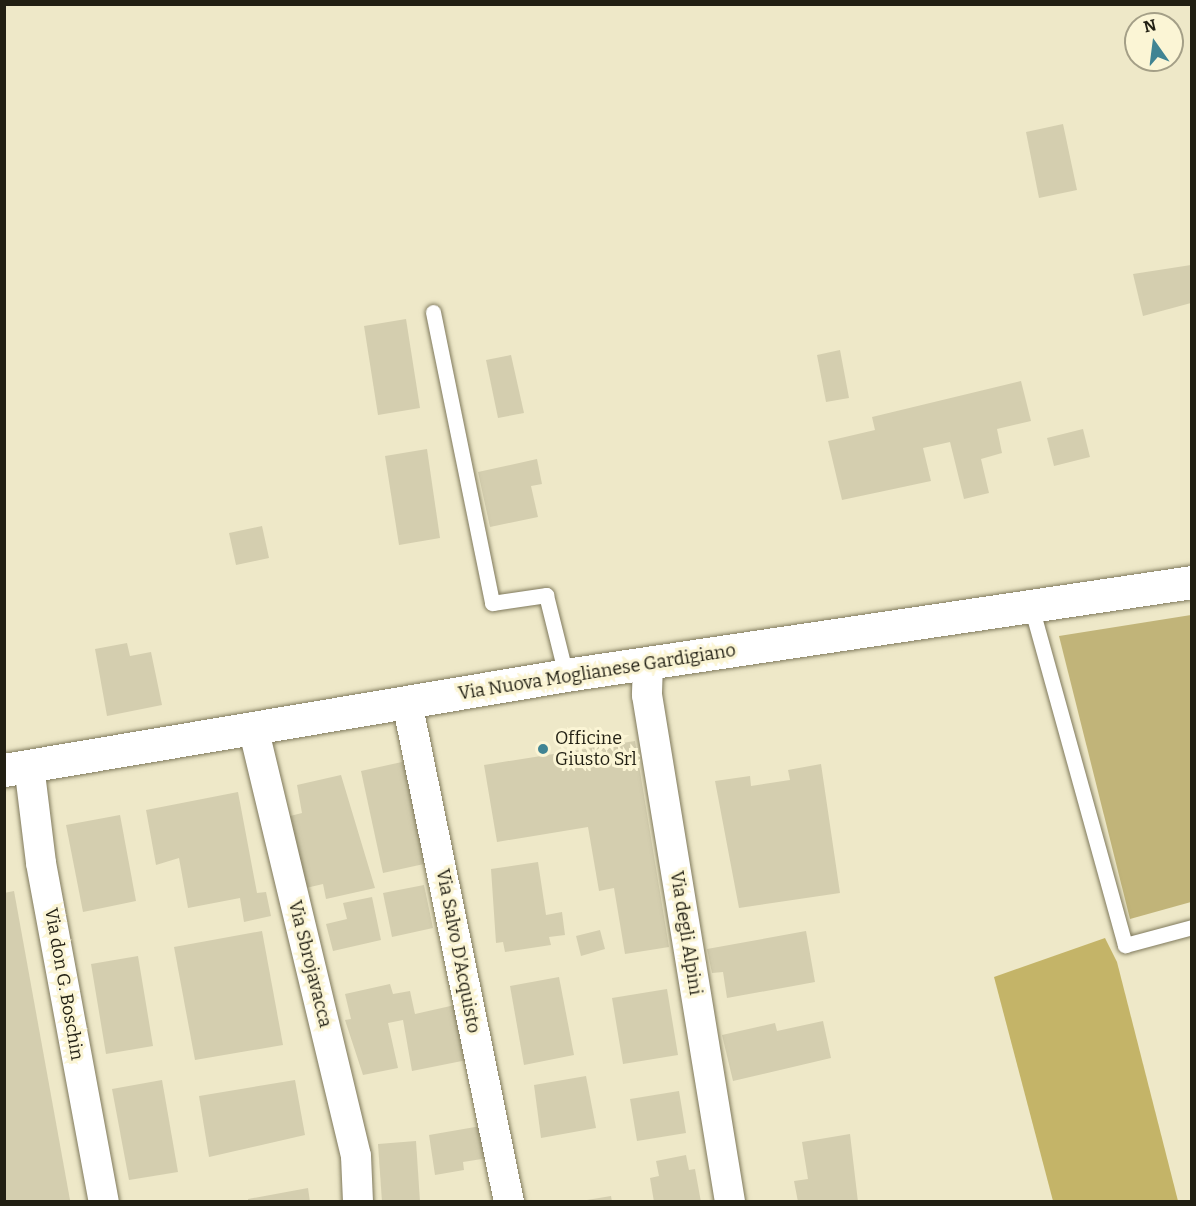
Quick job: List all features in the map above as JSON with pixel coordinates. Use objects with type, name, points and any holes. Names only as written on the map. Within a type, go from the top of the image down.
[{"type":"main road","name":"Via Nuova Moglianese Gardigiano","points":[[17,768],[566,675],[1191,582]]},
{"type":"street","name":"Via degli Alpini","points":[[648,664],[647,695],[730,1202]]},
{"type":"street","name":"Via Salvo D'Acquisto","points":[[407,702],[509,1202]]},
{"type":"street","name":"Via Sbrojavacca","points":[[253,727],[356,1156],[358,1202]]},
{"type":"street","name":"Via don G. Boschin","points":[[17,768],[42,863],[104,1202]]},
{"type":"lane","points":[[433,312],[492,603],[546,595],[566,675]]},
{"type":"lane","points":[[1031,606],[1125,945],[1191,927]]},
{"type":"shaded area","points":[[1191,615],[1191,902],[1130,919],[1059,636]]},
{"type":"shaded area","points":[[1105,938],[1117,962],[1178,1201],[1053,1201],[994,977]]},
{"type":"building","points":[[1063,124],[1077,190],[1039,198],[1026,132]]},
{"type":"building","points":[[1191,265],[1191,303],[1143,316],[1133,274]]},
{"type":"building","points":[[406,319],[420,408],[378,415],[364,326]]},
{"type":"building","points":[[840,350],[849,398],[826,402],[817,355]]},
{"type":"building","points":[[511,355],[524,413],[498,418],[486,360]]},
{"type":"building","points":[[1021,381],[1031,421],[997,429],[1002,453],[981,459],[989,493],[964,499],[950,442],[923,448],[931,481],[842,500],[828,441],[875,430],[872,417]]},
{"type":"building","points":[[1083,429],[1090,457],[1054,466],[1047,438]]},
{"type":"building","points":[[427,449],[440,538],[399,545],[385,456]]},
{"type":"building","points":[[537,459],[542,484],[531,486],[538,517],[490,527],[478,472]]},
{"type":"building","points":[[262,526],[269,558],[236,565],[229,533]]},
{"type":"building","points":[[127,643],[130,656],[151,652],[162,705],[107,716],[95,649]]},
{"type":"building","points":[[635,741],[669,947],[625,954],[614,888],[599,891],[588,827],[497,842],[484,765]]},
{"type":"building","points":[[411,760],[433,862],[383,873],[361,771]]},
{"type":"building","points":[[821,764],[840,893],[739,908],[715,781],[750,776],[751,786],[790,780],[788,770]]},
{"type":"building","points":[[341,775],[375,888],[326,899],[323,884],[306,888],[290,816],[302,813],[297,785]]},
{"type":"building","points":[[238,792],[257,893],[266,892],[271,916],[244,922],[240,898],[188,908],[179,858],[156,865],[146,810]]},
{"type":"building","points":[[120,815],[136,901],[83,912],[66,825]]},
{"type":"building","points":[[538,862],[546,915],[562,912],[565,935],[549,937],[551,945],[505,952],[503,942],[496,943],[491,869]]},
{"type":"building","points":[[424,885],[433,928],[392,937],[383,893]]},
{"type":"building","points":[[14,891],[70,1200],[61,1202],[4,1202],[4,893]]},
{"type":"building","points":[[372,897],[381,940],[333,951],[326,924],[347,919],[343,903]]},
{"type":"building","points":[[600,930],[605,949],[581,956],[576,936]]},
{"type":"building","points":[[262,931],[283,1045],[195,1060],[174,947]]},
{"type":"building","points":[[806,931],[815,982],[727,998],[723,972],[712,973],[707,949]]},
{"type":"building","points":[[138,956],[153,1046],[106,1054],[91,964]]},
{"type":"building","points":[[559,977],[574,1055],[524,1065],[510,986]]},
{"type":"building","points":[[390,984],[393,994],[410,991],[415,1014],[455,1005],[467,1060],[412,1071],[403,1020],[388,1023],[398,1068],[363,1075],[345,1020],[351,1019],[345,994]]},
{"type":"building","points":[[667,989],[678,1055],[623,1064],[612,998]]},
{"type":"building","points":[[823,1021],[831,1058],[733,1081],[722,1035],[775,1023],[777,1031]]},
{"type":"building","points":[[586,1076],[596,1128],[541,1138],[534,1085]]},
{"type":"building","points":[[162,1080],[178,1172],[129,1180],[112,1089]]},
{"type":"building","points":[[295,1080],[305,1135],[209,1157],[199,1096]]},
{"type":"building","points":[[679,1091],[686,1133],[637,1141],[630,1099]]},
{"type":"building","points":[[481,1126],[488,1158],[463,1162],[464,1170],[435,1175],[429,1135]]},
{"type":"building","points":[[850,1134],[858,1202],[798,1202],[794,1181],[808,1179],[802,1142]]},
{"type":"building","points":[[416,1141],[420,1202],[382,1202],[378,1144]]},
{"type":"building","points":[[686,1155],[689,1170],[695,1169],[701,1202],[654,1202],[650,1178],[659,1176],[656,1161]]},
{"type":"building","points":[[308,1188],[310,1202],[248,1202],[248,1199]]},
{"type":"building","points":[[611,1196],[612,1202],[588,1202],[587,1200]]},
{"type":"place","name":"Officine Giusto Srl","points":[[543,749]]}]
